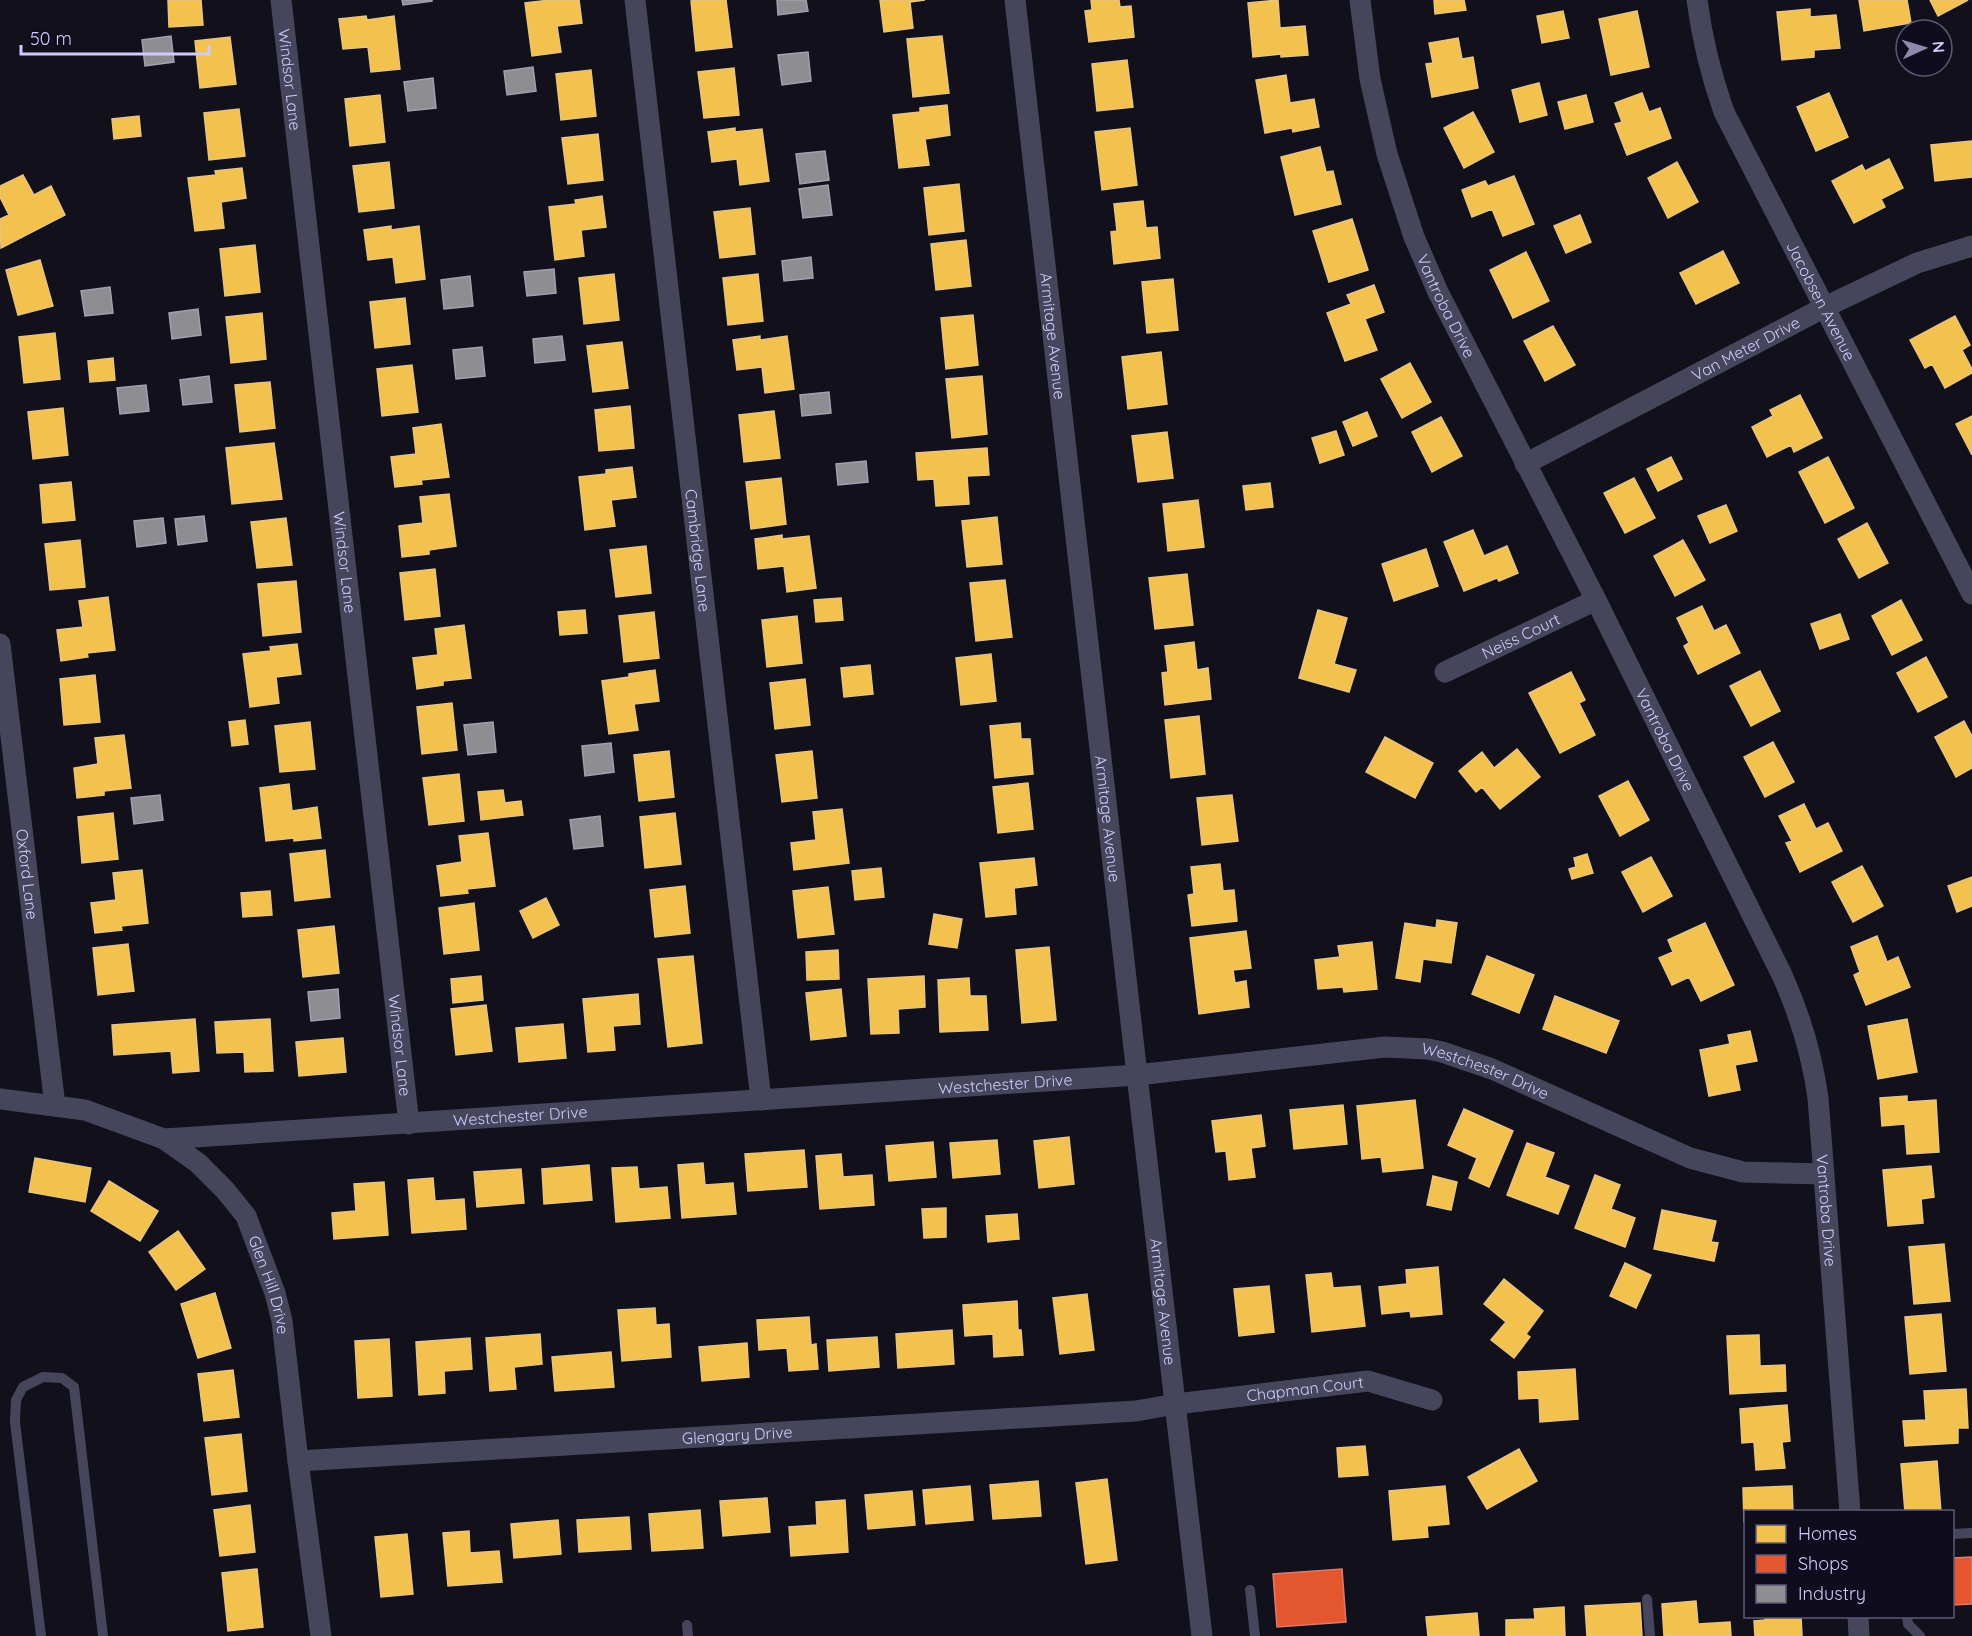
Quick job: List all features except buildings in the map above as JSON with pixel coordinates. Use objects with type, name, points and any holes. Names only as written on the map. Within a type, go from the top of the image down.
[{"type":"street","name":"Windsor Lane","points":[[280,0],[409,1124]]},
{"type":"street","name":"Cambridge Lane","points":[[635,0],[761,1100]]},
{"type":"street","name":"Armitage Avenue","points":[[1015,0],[1203,1636]]},
{"type":"street","name":"Vantroba Drive","points":[[1360,0],[1370,79],[1387,154],[1414,237],[1438,292],[1596,600],[1798,1011],[1806,1036],[1818,1098],[1850,1510]]},
{"type":"street","name":"Jacobsen Avenue","points":[[1697,0],[1704,45],[1724,112],[1972,594]]},
{"type":"street","name":"Van Meter Drive","points":[[1525,464],[1825,307],[1917,263],[1972,246]]},
{"type":"street","name":"Neiss Court","points":[[1445,672],[1596,600]]},
{"type":"street","name":"Oxford Lane","points":[[0,644],[55,1106]]},
{"type":"street","name":"Westchester Drive","points":[[164,1139],[1137,1075],[1386,1047],[1443,1052],[1492,1069],[1690,1158],[1707,1163],[1743,1172],[1823,1174]]},
{"type":"street","name":"Glen Hill Drive","points":[[0,1099],[85,1110],[164,1139],[198,1163],[225,1190],[246,1216],[275,1293],[282,1321],[321,1636]]},
{"type":"street","name":"Chapman Court","points":[[1176,1404],[1368,1381],[1432,1400]]},
{"type":"street","name":"Glengary Drive","points":[[298,1461],[1136,1411],[1176,1404]]},
{"type":"street","points":[[1858,1618],[1859,1636]]},
{"type":"lane","points":[[40,1636],[15,1422],[16,1400],[23,1387],[43,1377],[62,1378],[74,1387],[103,1636]]},
{"type":"lane","points":[[1954,1534],[1972,1533]]},
{"type":"lane","points":[[1250,1590],[1255,1636]]},
{"type":"lane","points":[[1647,1599],[1650,1636]]},
{"type":"lane","points":[[1907,1618],[1908,1624],[1920,1636]]}]
